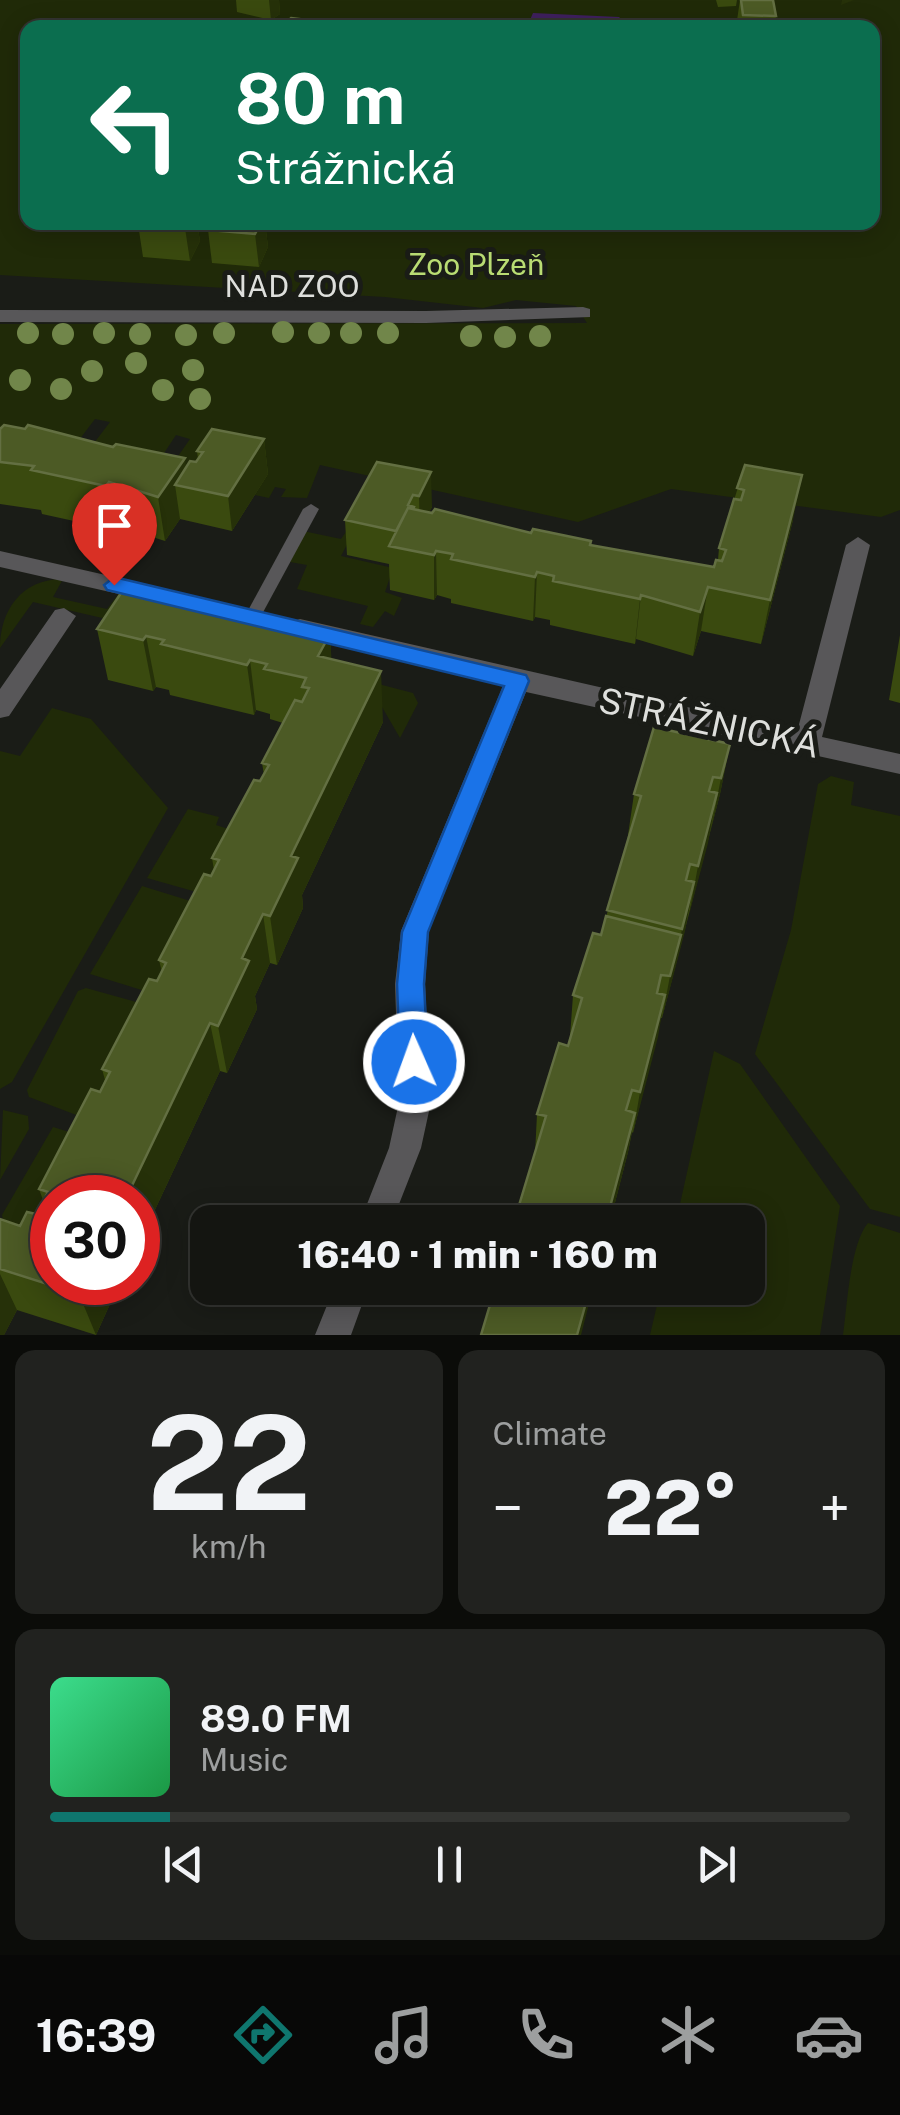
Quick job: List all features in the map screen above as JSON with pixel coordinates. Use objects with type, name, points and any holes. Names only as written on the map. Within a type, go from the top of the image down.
[{"type":"street","name":"NAD ZOO","points":[[0,316],[426,317],[583,313]]},
{"type":"street","points":[[807,744],[858,546]]},
{"type":"street","points":[[0,559],[178,599]]},
{"type":"street","name":"STRÁŽNICKÁ","points":[[243,614],[518,681],[900,764]]},
{"type":"street","points":[[0,709],[64,616]]},
{"type":"street","points":[[383,1205],[405,1148],[416,1102],[410,984],[415,932],[518,681]]},
{"type":"street","points":[[333,1335],[344,1305]]},
{"type":"lane","points":[[243,614],[311,509]]},
{"type":"green space","name":"Zoo Plzeň","points":[[0,0],[900,0],[900,510],[881,517],[671,489],[578,522],[320,465],[307,498],[281,497],[286,489],[275,487],[269,498],[255,495],[267,474],[160,482],[190,439],[176,435],[139,491],[69,476],[110,422],[95,419],[54,473],[0,485],[0,324],[587,323],[576,306],[516,300],[483,308],[385,297],[0,275]]},
{"type":"green space","points":[[303,531],[341,539],[346,532],[353,533],[341,556],[393,568],[385,592],[402,598],[394,616],[385,611],[373,627],[360,624],[368,606],[297,589],[307,565],[290,562]]},
{"type":"green space","points":[[63,579],[53,597],[107,609],[120,592],[129,594],[111,620],[33,602],[0,648],[4,622],[16,600],[35,585]]},
{"type":"green space","points":[[367,681],[413,693],[418,703],[400,738]]},
{"type":"green space","points":[[52,708],[91,719],[168,808],[12,1082],[0,1089],[0,751],[20,756]]},
{"type":"green space","points":[[831,776],[854,782],[851,805],[900,816],[900,1217],[870,1209],[755,1054],[791,930],[818,784]]},
{"type":"green space","points":[[188,809],[219,817],[216,825],[250,836],[200,893],[147,878]]},
{"type":"green space","points":[[142,886],[213,908],[175,990],[148,992],[90,974]]},
{"type":"green space","points":[[86,988],[165,1010],[114,1109],[79,1116],[29,1097],[27,1090],[78,991]]},
{"type":"green space","points":[[714,1051],[740,1064],[840,1206],[820,1335],[650,1335],[657,1305],[765,1305],[765,1205],[680,1205]]},
{"type":"green space","points":[[3,1110],[28,1116],[29,1129],[0,1180]]},
{"type":"green space","points":[[53,1127],[98,1141],[71,1175],[30,1175],[30,1229],[4,1226],[2,1215]]},
{"type":"green space","points":[[868,1223],[900,1233],[900,1335],[843,1335],[853,1260]]},
{"type":"shaded area","points":[[533,13],[622,20],[530,20]]},
{"type":"building","points":[[741,0],[773,0],[776,16],[743,15]]},
{"type":"building","points":[[208,230],[257,230],[255,234]]},
{"type":"building","points":[[4,425],[25,429],[28,425],[113,447],[116,444],[185,458],[158,497],[109,482],[106,486],[31,470],[34,466],[0,462],[0,429]]},
{"type":"building","points":[[212,429],[264,439],[228,496],[175,485],[190,461],[196,462],[203,452],[197,451]]},
{"type":"building","points":[[377,462],[431,472],[419,496],[413,495],[408,505],[414,507],[408,508],[396,531],[345,520]]},
{"type":"building","points":[[745,465],[802,475],[770,600],[708,587],[700,612],[641,595],[640,599],[553,581],[554,576],[537,572],[535,577],[451,559],[453,554],[436,551],[434,555],[389,546],[408,508],[432,513],[435,509],[531,533],[533,529],[591,541],[590,545],[714,567],[716,560],[722,561],[726,550],[719,548],[734,499],[741,500],[744,490],[737,488]]},
{"type":"building","points":[[125,587],[150,593],[152,588],[211,602],[208,606],[312,625],[310,629],[330,634],[318,656],[381,671],[291,856],[298,858],[270,916],[263,914],[242,958],[249,961],[218,1026],[210,1023],[137,1175],[46,1175],[91,1089],[100,1092],[110,1072],[102,1069],[149,979],[157,981],[166,963],[159,960],[204,874],[211,876],[219,860],[212,858],[254,780],[260,781],[269,765],[262,763],[295,700],[302,702],[309,688],[302,687],[306,678],[264,669],[267,664],[250,660],[247,665],[161,644],[164,640],[146,636],[143,640],[97,629]]},
{"type":"building","points":[[654,727],[730,744],[721,778],[713,777],[709,791],[717,793],[698,866],[690,864],[686,880],[694,882],[682,929],[607,910],[641,796],[634,794]]},
{"type":"building","points":[[606,916],[681,935],[670,976],[661,975],[657,993],[665,995],[640,1092],[632,1090],[626,1110],[635,1113],[611,1205],[519,1205],[546,1116],[537,1114],[559,1043],[568,1046],[582,998],[573,995],[593,933],[601,935]]},
{"type":"building","points":[[27,1212],[30,1278],[0,1269],[0,1219],[20,1226]]},
{"type":"building","points":[[490,1305],[585,1305],[577,1335],[481,1335]]},
{"type":"route","points":[[114,585],[518,681],[415,932],[410,984],[414,1062]]}]
